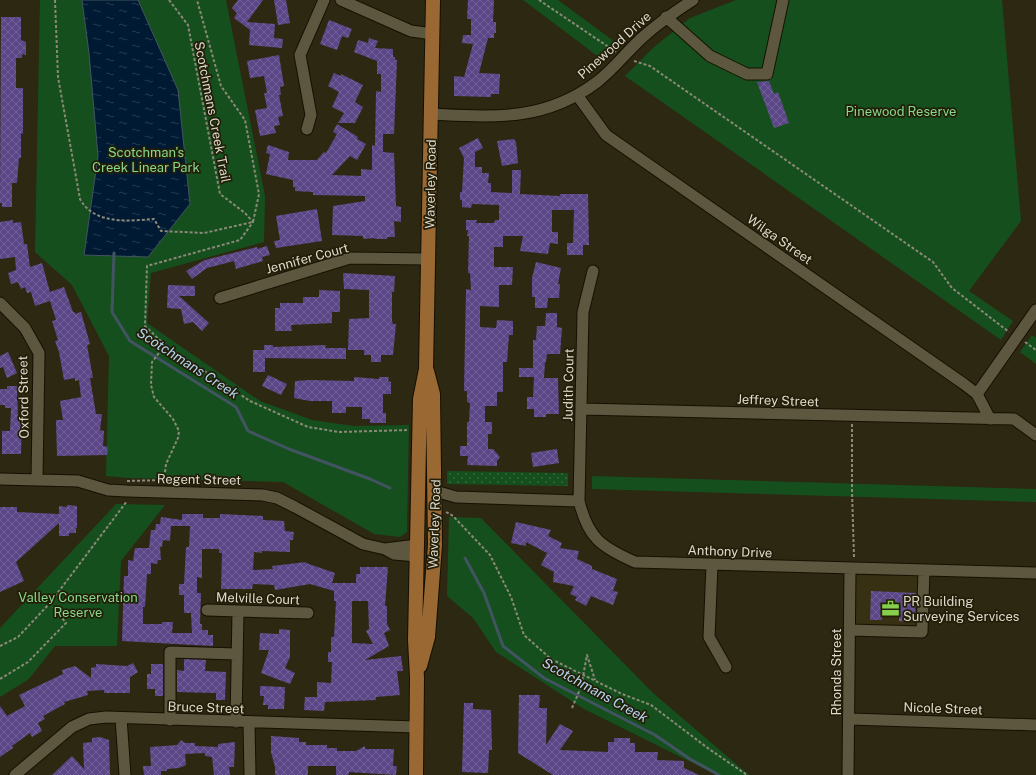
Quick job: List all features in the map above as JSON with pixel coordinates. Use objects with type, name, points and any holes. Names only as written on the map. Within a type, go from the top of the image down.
[{"type":"main road","name":"Waverley Road","points":[[416,775],[417,678],[415,640],[419,430],[420,399],[426,369],[433,0]]},
{"type":"main road","name":"Waverley Road","points":[[417,678],[428,637],[439,504],[435,490],[433,394],[426,369]]},
{"type":"main road","points":[[417,551],[435,549]]},
{"type":"street","points":[[306,129],[311,115],[300,55],[324,0]]},
{"type":"street","points":[[341,0],[411,31],[433,34]]},
{"type":"street","name":"Pinewood Drive","points":[[431,114],[507,116],[545,110],[577,95],[597,82],[643,36],[666,17],[694,0]]},
{"type":"street","points":[[666,17],[710,56],[747,74],[767,74],[783,0]]},
{"type":"street","name":"Wilga Street","points":[[577,95],[606,135],[977,394],[990,419]]},
{"type":"street","name":"Jennifer Court","points":[[220,298],[350,258],[428,259]]},
{"type":"street","name":"Judith Court","points":[[579,501],[583,312],[593,271]]},
{"type":"street","name":"Oxford Street","points":[[0,303],[25,328],[39,353],[37,480]]},
{"type":"street","points":[[1036,310],[977,394],[975,419],[1014,420],[1036,435]]},
{"type":"street","name":"Jeffrey Street","points":[[581,409],[975,419]]},
{"type":"street","name":"Regent Street","points":[[0,479],[78,481],[108,490],[263,495],[278,498],[363,544],[386,549],[394,554],[417,551]]},
{"type":"street","points":[[435,490],[456,497],[579,501]]},
{"type":"street","points":[[439,504],[456,497]]},
{"type":"street","name":"Anthony Drive","points":[[579,501],[583,516],[590,532],[608,550],[635,562],[1036,573]]},
{"type":"street","points":[[712,565],[710,637],[726,667]]},
{"type":"street","name":"Rhonda Street","points":[[848,775],[850,719],[850,630],[853,569]]},
{"type":"street","points":[[850,630],[922,632],[924,570]]},
{"type":"street","name":"Melville Court","points":[[207,610],[308,613]]},
{"type":"street","points":[[236,722],[238,611]]},
{"type":"street","points":[[170,720],[170,652],[237,654]]},
{"type":"street","points":[[121,718],[125,775]]},
{"type":"street","name":"Bruce Street","points":[[15,775],[72,726],[89,719],[121,718],[416,727]]},
{"type":"street","name":"Nicole Street","points":[[850,719],[1036,725]]},
{"type":"street","points":[[249,723],[250,775]]},
{"type":"path","points":[[55,0],[58,77],[80,199],[83,204],[104,219],[154,219],[161,231],[204,233],[253,222]]},
{"type":"path","name":"Scotchmans Creek Trail","points":[[169,0],[188,25],[220,194],[245,213],[253,222]]},
{"type":"path","points":[[197,0],[221,86],[245,120],[259,194],[253,222],[240,240],[147,266],[145,326],[165,345],[250,401],[308,427],[353,433],[419,430]]},
{"type":"path","points":[[539,0],[623,57],[650,66],[934,262],[952,288],[1036,350]]},
{"type":"path","points":[[164,480],[166,464],[178,438],[179,431],[173,419],[154,397],[151,385],[152,362],[165,345]]},
{"type":"path","points":[[853,416],[853,569]]},
{"type":"path","points":[[0,646],[18,638],[51,604],[55,596],[127,502],[127,491]]},
{"type":"path","points":[[439,504],[443,510],[453,516],[490,555],[511,597],[524,635],[551,659],[622,694],[651,704],[709,749],[747,775]]},
{"type":"path","points":[[0,679],[28,662],[66,623],[51,604]]},
{"type":"path","points":[[572,708],[580,688],[587,655],[595,680]]},
{"type":"shaded area","points":[[854,575],[927,576],[925,634],[854,632]]},
{"type":"green space","name":"Scotchman's Creek Linear Park","points":[[40,0],[226,0],[265,196],[264,242],[151,273],[147,323],[260,401],[312,420],[354,426],[409,425],[407,532],[400,537],[374,534],[283,482],[129,478],[106,476],[109,356],[72,285],[35,252]]},
{"type":"green space","points":[[523,0],[558,0],[615,42],[600,58]]},
{"type":"green space","name":"Pinewood Reserve","points":[[736,0],[1002,0],[1021,221],[969,291],[1013,321],[1001,340],[625,76],[654,47],[690,18]]},
{"type":"green space","points":[[1032,335],[1036,338],[1036,364],[1020,352]]},
{"type":"green space","points":[[447,471],[568,473],[568,486],[447,484]]},
{"type":"green space","points":[[592,476],[1036,489],[1036,502],[592,489]]},
{"type":"green space","name":"Valley Conservation Reserve","points":[[116,504],[165,505],[121,561],[117,646],[55,646],[29,679],[0,697],[0,628]]},
{"type":"green space","points":[[449,517],[481,518],[653,693],[749,775],[717,775],[584,709],[496,652],[473,618],[447,596]]},
{"type":"water","points":[[82,0],[138,0],[178,90],[190,204],[148,257],[84,255],[98,156],[89,53]]},
{"type":"building","points":[[238,0],[263,0],[247,22],[275,24],[274,38],[283,39],[282,48],[249,45],[250,30],[234,18],[237,13],[232,8]]},
{"type":"building","points":[[274,0],[286,0],[290,23],[278,25]]},
{"type":"building","points":[[468,0],[494,0],[493,22],[496,22],[496,33],[494,33],[494,38],[488,38],[479,73],[500,74],[499,94],[491,94],[491,97],[454,96],[454,76],[464,77],[473,44],[462,43],[463,35],[471,35],[471,19],[467,19]]},
{"type":"building","points":[[1,17],[21,17],[21,40],[26,42],[26,55],[22,54],[22,58],[16,58],[16,88],[23,88],[23,134],[21,133],[21,158],[19,158],[17,183],[12,183],[12,207],[2,207],[2,203],[0,203]]},
{"type":"building","points":[[329,20],[352,29],[348,38],[342,36],[337,50],[320,44]]},
{"type":"building","points":[[369,38],[378,41],[375,48],[393,49],[393,57],[397,60],[394,134],[383,134],[383,152],[394,153],[396,206],[401,207],[401,222],[394,221],[395,237],[387,237],[387,239],[363,239],[363,236],[332,235],[333,206],[365,201],[365,196],[313,195],[313,192],[295,191],[295,187],[293,187],[293,180],[266,174],[270,154],[266,153],[268,145],[289,152],[288,160],[317,160],[324,152],[326,153],[337,134],[333,132],[337,124],[358,137],[357,139],[366,144],[357,160],[350,156],[332,175],[361,176],[361,169],[372,170],[372,145],[375,146],[376,91],[381,92],[381,74],[377,74],[377,61],[354,52],[358,40],[368,43]]},
{"type":"building","points":[[279,55],[284,86],[280,87],[281,95],[279,95],[283,116],[278,117],[280,125],[274,126],[276,133],[260,136],[255,110],[267,108],[264,93],[267,93],[264,76],[250,78],[247,61]]},
{"type":"building","points":[[334,73],[341,76],[341,74],[363,85],[355,102],[363,107],[355,123],[338,123],[344,113],[332,107],[339,92],[328,86]]},
{"type":"building","points":[[769,81],[774,94],[778,92],[789,123],[774,128],[757,82]]},
{"type":"building","points":[[478,138],[483,148],[475,152],[475,167],[482,167],[482,173],[489,173],[488,183],[491,183],[491,192],[512,193],[512,170],[521,170],[520,194],[560,196],[560,194],[588,194],[589,245],[583,245],[583,255],[567,255],[567,243],[573,243],[574,210],[552,210],[552,232],[558,232],[558,244],[550,243],[548,254],[520,251],[523,236],[503,236],[503,247],[494,247],[494,267],[513,267],[512,285],[499,285],[499,307],[480,306],[480,327],[496,328],[497,320],[513,321],[513,335],[509,335],[507,362],[503,362],[503,392],[497,392],[497,406],[485,406],[485,422],[492,422],[492,434],[488,434],[488,449],[493,449],[500,457],[497,461],[497,466],[467,465],[468,456],[460,456],[460,446],[467,446],[467,422],[469,422],[470,403],[467,402],[467,391],[464,391],[466,289],[471,290],[470,273],[468,273],[469,236],[467,236],[468,230],[466,230],[466,220],[477,220],[476,223],[494,223],[495,220],[499,220],[499,205],[472,204],[471,208],[462,207],[462,200],[460,200],[460,192],[462,192],[464,158],[459,148]]},
{"type":"building","points":[[514,139],[516,142],[518,163],[502,166],[497,141]]},
{"type":"building","points":[[317,209],[322,241],[276,248],[274,241],[280,240],[276,216]]},
{"type":"building","points":[[13,220],[13,223],[21,222],[24,244],[27,244],[30,267],[42,263],[50,292],[64,287],[73,312],[75,312],[75,314],[81,312],[90,344],[87,345],[93,378],[90,378],[96,414],[102,414],[100,430],[104,431],[103,446],[108,447],[107,455],[57,456],[56,420],[63,420],[60,401],[81,397],[79,380],[75,381],[75,378],[64,380],[59,352],[55,341],[58,340],[52,321],[56,320],[50,301],[35,306],[31,292],[27,293],[25,287],[21,289],[18,282],[11,284],[8,273],[16,270],[15,257],[0,259],[0,222]]},
{"type":"building","points":[[267,246],[270,255],[262,257],[263,261],[236,269],[234,261],[207,268],[192,279],[186,271],[205,260],[257,247],[257,249]]},
{"type":"building","points":[[536,262],[561,268],[558,284],[560,284],[559,298],[548,298],[547,308],[535,308],[535,297],[532,297],[532,278]]},
{"type":"building","points":[[343,273],[395,276],[394,292],[392,292],[392,321],[393,324],[396,324],[393,355],[381,355],[381,362],[371,362],[371,355],[364,355],[364,350],[348,350],[349,319],[369,318],[369,290],[344,289]]},
{"type":"building","points":[[168,285],[195,286],[195,296],[179,296],[209,323],[202,331],[193,322],[184,324],[181,309],[167,308]]},
{"type":"building","points":[[319,290],[340,291],[340,312],[332,312],[332,323],[291,325],[292,331],[275,331],[275,308],[280,308],[280,303],[303,303],[303,297],[319,297]]},
{"type":"building","points":[[546,313],[557,313],[557,327],[562,328],[560,354],[547,354],[544,378],[558,378],[559,414],[546,414],[546,417],[534,417],[534,409],[527,409],[527,397],[533,397],[534,377],[519,377],[519,368],[533,368],[533,340],[536,340],[537,326],[545,326]]},
{"type":"building","points":[[264,345],[273,345],[273,347],[326,345],[325,348],[346,348],[346,359],[265,358],[265,372],[253,372],[253,350],[264,350]]},
{"type":"building","points":[[8,352],[17,373],[7,378],[3,367],[0,368],[0,356]]},
{"type":"building","points":[[268,375],[287,384],[281,395],[262,386]]},
{"type":"building","points":[[354,377],[379,379],[379,377],[389,377],[388,381],[391,382],[391,394],[383,394],[383,413],[386,413],[386,423],[370,423],[370,419],[362,419],[362,407],[346,407],[346,413],[332,413],[332,401],[310,401],[294,398],[295,381],[354,381]]},
{"type":"building","points":[[7,386],[17,386],[18,420],[22,420],[21,454],[2,454],[2,431],[10,431],[11,408],[5,408],[5,405],[0,405],[0,389],[7,389]]},
{"type":"building","points":[[557,449],[559,463],[533,467],[531,453]]},
{"type":"building","points":[[67,505],[77,506],[76,533],[69,533],[69,536],[59,536],[59,523],[16,562],[24,581],[0,592],[0,507],[17,507],[17,512],[59,514],[59,506],[67,507]]},
{"type":"building","points":[[182,514],[203,514],[203,518],[220,518],[220,514],[263,516],[263,520],[284,521],[285,531],[294,532],[293,540],[290,540],[290,552],[254,552],[253,570],[273,569],[272,566],[306,562],[335,573],[332,583],[356,583],[356,574],[360,574],[360,567],[388,567],[385,606],[387,606],[387,624],[390,630],[384,633],[389,646],[365,660],[401,656],[403,671],[397,671],[400,695],[376,697],[376,700],[325,702],[324,711],[304,710],[305,697],[317,697],[317,682],[331,683],[332,662],[328,662],[328,652],[331,652],[331,637],[334,637],[336,601],[334,601],[334,591],[310,584],[275,590],[274,585],[253,584],[252,589],[221,589],[222,553],[219,553],[219,549],[202,549],[202,578],[197,577],[197,593],[201,593],[200,624],[202,624],[202,630],[208,630],[208,635],[213,635],[213,646],[122,641],[124,576],[128,576],[128,560],[133,561],[135,548],[149,548],[151,530],[155,530],[156,524],[160,524],[161,517],[182,520]],"holes":[[[171,526],[190,526],[189,547],[186,547],[184,584],[179,584],[179,595],[184,595],[184,613],[191,613],[192,633],[172,633],[173,622],[162,622],[162,624],[143,624],[143,607],[145,607],[147,574],[151,574],[151,563],[157,564],[158,560],[161,560],[160,547],[162,547],[163,540],[170,541]],[[352,601],[368,601],[369,629],[366,631],[373,644],[352,643]]]},
{"type":"building","points":[[516,522],[551,530],[548,536],[562,543],[560,548],[579,551],[577,559],[592,566],[592,569],[617,579],[613,591],[618,592],[613,605],[591,596],[586,606],[575,600],[577,597],[570,594],[574,586],[553,582],[554,572],[541,565],[547,553],[526,542],[526,546],[511,543]]},
{"type":"building","points":[[871,591],[916,593],[915,618],[907,618],[908,622],[899,621],[899,614],[882,614],[882,620],[870,620]]},
{"type":"building","points":[[279,629],[290,630],[290,657],[285,668],[295,673],[290,684],[261,673],[269,650],[259,650],[260,633],[279,634]]},
{"type":"building","points":[[184,659],[206,660],[205,671],[226,672],[225,700],[216,700],[216,693],[177,692],[177,670],[184,671]]},
{"type":"building","points":[[133,663],[138,672],[130,677],[130,693],[104,693],[104,690],[87,691],[88,695],[64,702],[65,704],[43,716],[45,719],[38,723],[42,731],[32,737],[30,733],[0,757],[0,706],[7,716],[25,706],[19,695],[63,674],[62,670],[75,666],[91,678],[91,668],[96,667],[96,664],[127,666]]},
{"type":"building","points":[[151,664],[163,664],[163,696],[155,696],[155,689],[147,689],[147,674],[151,674]]},
{"type":"building","points":[[260,686],[285,687],[284,709],[268,709],[268,705],[263,705],[264,696],[260,696]]},
{"type":"building","points":[[519,695],[540,695],[539,708],[547,708],[546,745],[560,724],[573,731],[560,750],[608,752],[608,742],[614,742],[614,738],[630,738],[630,743],[635,743],[635,752],[658,752],[657,760],[684,761],[684,768],[699,775],[553,775],[518,753]]},
{"type":"building","points":[[464,703],[473,703],[473,709],[491,710],[492,750],[489,750],[488,773],[462,772]]},
{"type":"building","points":[[271,736],[299,738],[299,742],[306,742],[306,745],[327,745],[327,748],[337,748],[337,751],[356,751],[365,746],[365,749],[394,749],[393,766],[397,766],[396,775],[349,772],[347,775],[336,775],[336,766],[308,766],[308,775],[275,775],[275,767],[271,752]]},
{"type":"building","points":[[100,737],[109,740],[110,775],[52,775],[72,756],[84,769],[83,743],[92,742],[92,738]]},
{"type":"building","points":[[181,740],[185,743],[195,743],[195,746],[218,747],[218,744],[235,742],[234,767],[229,767],[230,775],[214,775],[212,757],[205,756],[205,753],[185,754],[186,765],[179,768],[167,769],[167,771],[161,771],[161,775],[144,775],[143,766],[151,766],[150,747],[177,745]]},
{"type":"waterway","name":"Scotchmans Creek","points":[[114,253],[112,312],[130,341],[236,407],[248,431],[289,449],[390,488]]},
{"type":"waterway","name":"Scotchmans Creek","points":[[465,558],[484,593],[503,646],[544,678],[655,735],[690,759],[719,775]]},
{"type":"place","name":"PR Building Surveying Services","points":[[890,608]]}]
